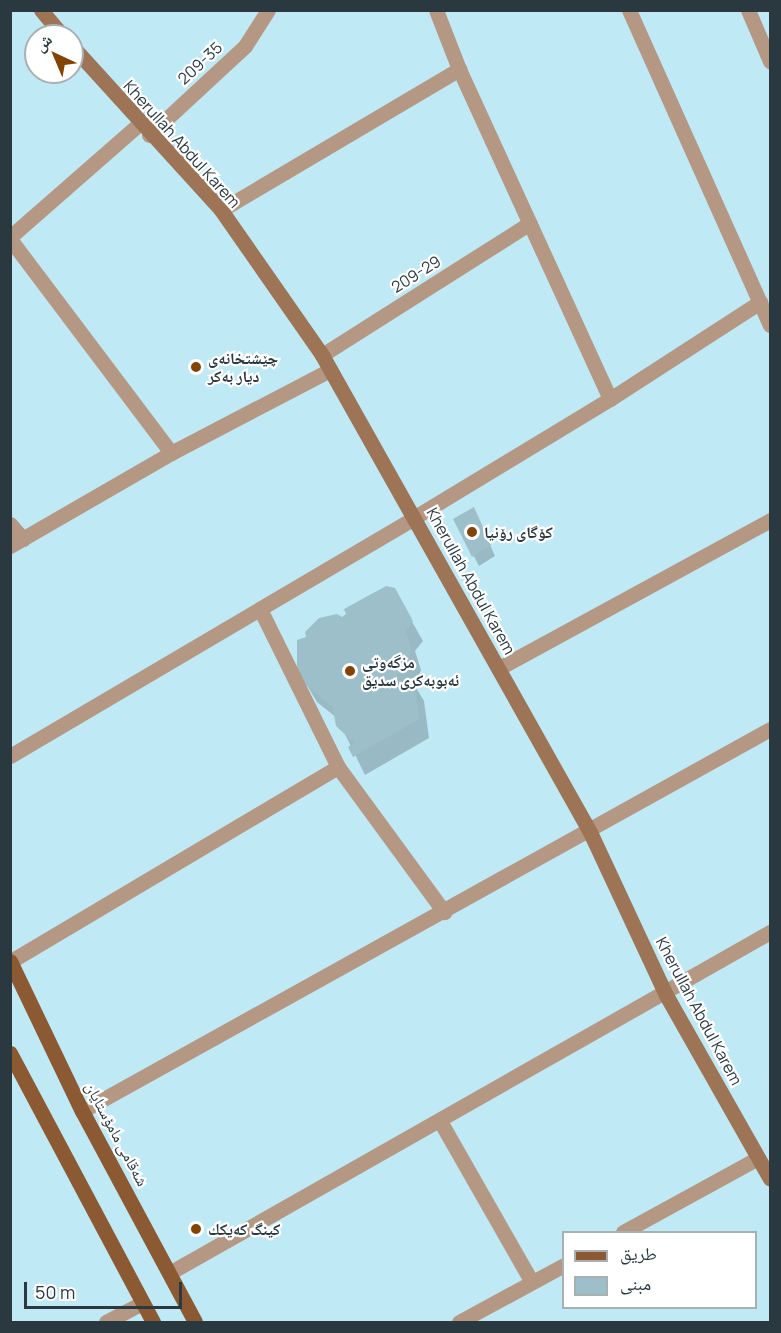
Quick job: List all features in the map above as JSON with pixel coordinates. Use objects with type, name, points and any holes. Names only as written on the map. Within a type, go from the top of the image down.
[{"type":"main road","name":"شەقامی مامۆستایان","points":[[11,961],[82,1111],[171,1272],[195,1323]]},
{"type":"main road","points":[[13,1062],[153,1323]]},
{"type":"street","points":[[41,10],[53,24]]},
{"type":"street","name":"209-35","points":[[10,238],[245,46],[268,10]]},
{"type":"street","points":[[436,10],[459,69],[610,399]]},
{"type":"street","points":[[629,10],[771,325]]},
{"type":"street","points":[[748,10],[756,33],[771,61]]},
{"type":"street","points":[[756,33],[771,25]]},
{"type":"street","name":"Kherullah Abdul Karem","points":[[84,60],[144,130],[221,210],[322,355],[590,831],[666,995],[771,1179]]},
{"type":"street","points":[[221,210],[459,69]]},
{"type":"street","name":"209-29","points":[[322,355],[530,223]]},
{"type":"street","points":[[10,238],[171,453]]},
{"type":"street","points":[[10,756],[414,518],[610,399],[760,302]]},
{"type":"street","points":[[10,524],[16,543],[171,453],[330,370]]},
{"type":"street","points":[[499,668],[771,520]]},
{"type":"street","points":[[260,609],[338,767],[444,912]]},
{"type":"street","points":[[82,1111],[771,729]]},
{"type":"street","points":[[11,961],[338,767]]},
{"type":"street","points":[[171,1272],[666,995],[771,932]]},
{"type":"street","points":[[440,1121],[532,1282]]},
{"type":"street","points":[[627,1231],[758,1158]]},
{"type":"street","points":[[459,1323],[562,1266]]},
{"type":"street","points":[[106,1323],[142,1303]]},
{"type":"building","name":"کۆگای رۆنیا","points":[[474,507],[491,545],[472,557],[453,519]]},
{"type":"building","name":"مزگەوتی ئەبوبەکری سدیق","points":[[386,586],[395,588],[413,621],[406,631],[411,650],[409,662],[392,681],[401,693],[414,681],[419,719],[353,757],[348,747],[354,743],[336,726],[333,708],[304,683],[297,667],[297,640],[306,637],[305,632],[319,618],[337,614],[342,617],[346,614],[344,609]]},
{"type":"place","name":"چێشتخانەی دیار بەکر","points":[[196,367]]},
{"type":"place","name":"کۆگای رۆنیا","points":[[472,532]]},
{"type":"place","name":"مزگەوتی ئەبوبەکری سدیق","points":[[350,671]]},
{"type":"place","name":"کينگ کەیکك","points":[[196,1229]]}]
